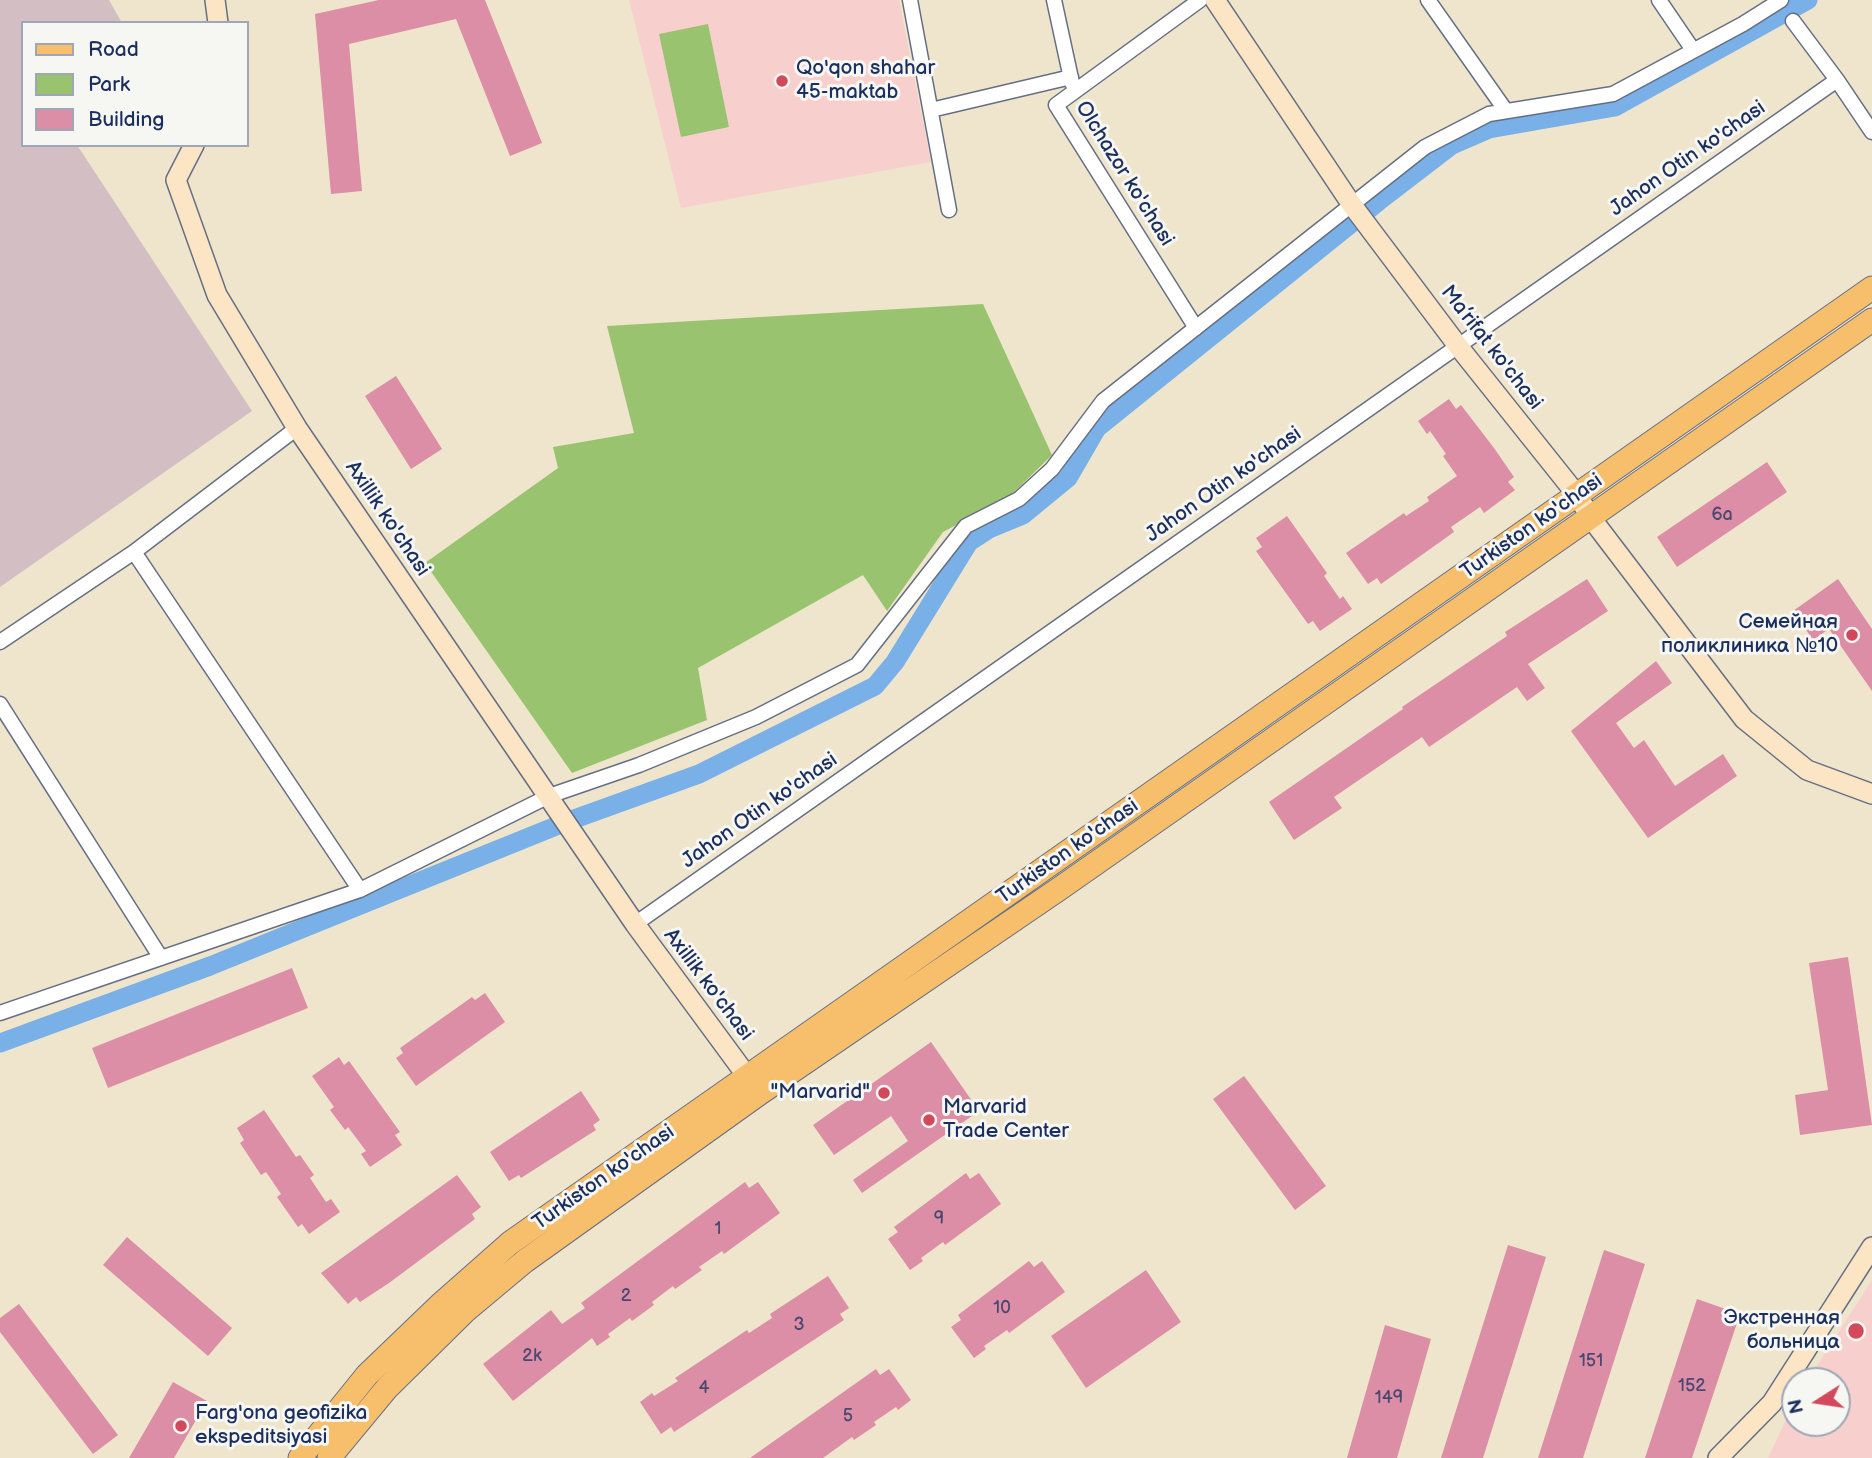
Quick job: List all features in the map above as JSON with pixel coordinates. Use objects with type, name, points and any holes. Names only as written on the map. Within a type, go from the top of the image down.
[{"type":"main road","name":"Turkiston ko'chasi","points":[[329,1458],[387,1388],[464,1311],[524,1261],[753,1084],[1577,495],[1872,288]]},
{"type":"main road","name":"Turkiston ko'chasi","points":[[300,1458],[367,1375],[510,1243],[753,1084],[921,984],[1872,320]]},
{"type":"street","points":[[215,0],[218,21]]},
{"type":"street","points":[[910,0],[949,210]]},
{"type":"street","name":"Olchazor ko'chasi","points":[[1054,0],[1072,84],[1056,105],[1196,328]]},
{"type":"street","points":[[931,110],[1072,84],[1200,0]]},
{"type":"street","points":[[1215,0],[1352,205]]},
{"type":"street","points":[[1428,0],[1506,111]]},
{"type":"street","points":[[1659,0],[1693,50]]},
{"type":"street","points":[[0,1013],[360,890],[552,800],[755,717],[857,665],[966,526],[1019,499],[1052,469],[1103,401],[1425,147],[1489,114],[1613,94],[1778,1]]},
{"type":"street","points":[[1793,21],[1837,79],[1872,132]]},
{"type":"street","name":"Jahon Otin ko'chasi","points":[[635,924],[1837,79]]},
{"type":"street","name":"Axillik ko'chasi","points":[[193,147],[176,180],[217,295],[297,428],[635,924],[753,1084]]},
{"type":"street","name":"Ma’rifat ko'chasi","points":[[1352,205],[1458,346],[1577,495],[1591,518],[1744,719],[1807,770],[1872,794]]},
{"type":"street","points":[[0,642],[134,552],[297,428]]},
{"type":"street","points":[[134,552],[360,890]]},
{"type":"street","points":[[0,704],[161,958]]},
{"type":"street","points":[[1718,1458],[1772,1403],[1872,1247]]},
{"type":"shaded area","points":[[0,0],[109,0],[121,21],[21,21],[21,147],[78,147],[252,411],[0,587]]},
{"type":"shaded area","name":"Qo'qon shahar 45-maktab","points":[[629,0],[899,0],[931,162],[681,208]]},
{"type":"shaded area","name":"Экстренная больница","points":[[1872,1280],[1872,1458],[1768,1458],[1781,1430],[1781,1437],[1851,1437],[1851,1367],[1816,1367]]},
{"type":"green space","points":[[708,24],[729,127],[681,137],[659,34]]},
{"type":"green space","points":[[983,304],[1052,455],[1009,497],[943,532],[887,611],[863,575],[698,668],[707,720],[572,773],[425,563],[558,468],[553,447],[634,433],[607,326]]},
{"type":"building","points":[[379,0],[485,0],[542,143],[510,156],[456,19],[349,44],[362,191],[331,194],[315,14]]},
{"type":"building","points":[[396,376],[442,449],[411,469],[365,396]]},
{"type":"building","points":[[1449,399],[1456,409],[1461,405],[1494,448],[1514,477],[1508,482],[1515,490],[1484,513],[1480,507],[1451,527],[1454,532],[1381,584],[1377,578],[1368,584],[1346,553],[1404,513],[1406,516],[1429,501],[1427,497],[1457,476],[1430,431],[1427,434],[1418,421]]},
{"type":"building","points":[[1767,462],[1787,492],[1677,567],[1657,537]]},
{"type":"building","points":[[1287,516],[1327,573],[1324,576],[1340,599],[1343,596],[1352,609],[1320,631],[1313,621],[1308,624],[1256,551],[1262,547],[1256,538]]},
{"type":"building","points":[[1587,579],[1608,611],[1528,664],[1545,688],[1527,701],[1517,687],[1429,747],[1422,737],[1334,797],[1342,808],[1294,840],[1269,802],[1507,636],[1505,632]]},
{"type":"building","name":"Семейная поликлиника №10","points":[[1838,579],[1872,629],[1872,691],[1829,629],[1813,640],[1793,611]]},
{"type":"building","points":[[1656,661],[1672,683],[1616,723],[1634,748],[1644,740],[1675,786],[1723,754],[1737,776],[1648,838],[1571,731]]},
{"type":"building","points":[[1848,957],[1872,1125],[1800,1135],[1795,1095],[1828,1090],[1809,963]]},
{"type":"building","points":[[292,968],[308,1008],[108,1088],[92,1048]]},
{"type":"building","points":[[485,993],[505,1022],[416,1086],[396,1058],[403,1053],[400,1048],[472,997],[475,1000]]},
{"type":"building","name":"Marvarid Trade Center","points":[[931,1042],[979,1111],[862,1193],[853,1180],[908,1141],[891,1116],[834,1155],[813,1125]]},
{"type":"building","points":[[339,1057],[344,1065],[349,1061],[400,1132],[395,1135],[402,1145],[370,1167],[361,1154],[366,1151],[348,1127],[345,1130],[330,1110],[334,1107],[312,1076]]},
{"type":"building","points":[[1244,1076],[1326,1186],[1295,1210],[1213,1099]]},
{"type":"building","points":[[581,1091],[600,1120],[593,1125],[596,1130],[521,1178],[519,1175],[509,1181],[490,1152]]},
{"type":"building","points":[[264,1110],[296,1157],[300,1155],[314,1175],[310,1178],[326,1202],[331,1199],[340,1212],[309,1234],[302,1224],[298,1227],[277,1197],[281,1194],[266,1172],[261,1175],[240,1143],[244,1140],[237,1128]]},
{"type":"building","points":[[966,1173],[970,1179],[979,1173],[1001,1204],[945,1245],[943,1242],[910,1270],[888,1239],[898,1232],[894,1227]]},
{"type":"building","points":[[457,1175],[481,1207],[472,1214],[475,1219],[389,1283],[360,1302],[356,1297],[348,1304],[321,1273]]},
{"type":"building","points":[[745,1182],[749,1188],[758,1182],[780,1213],[724,1254],[722,1251],[699,1267],[702,1270],[675,1289],[673,1286],[652,1302],[654,1305],[632,1321],[630,1318],[597,1346],[592,1338],[513,1401],[483,1364],[551,1310],[562,1324],[585,1308],[581,1303]]},
{"type":"building","points":[[127,1237],[232,1328],[208,1356],[103,1265]]},
{"type":"building","points":[[1508,1245],[1546,1257],[1483,1458],[1441,1458]]},
{"type":"building","points":[[1604,1250],[1645,1264],[1583,1458],[1538,1458]]},
{"type":"building","points":[[1029,1261],[1034,1267],[1042,1261],[1065,1292],[1009,1333],[1007,1330],[984,1346],[986,1349],[974,1358],[951,1327],[961,1320],[958,1315]]},
{"type":"building","points":[[1146,1270],[1181,1322],[1086,1388],[1051,1336]]},
{"type":"building","points":[[828,1276],[849,1308],[840,1314],[844,1320],[674,1432],[671,1427],[661,1434],[640,1402],[678,1381],[675,1378],[747,1330],[749,1333],[772,1318],[770,1314]]},
{"type":"building","points":[[1697,1299],[1740,1314],[1692,1458],[1645,1458]]},
{"type":"building","points":[[19,1304],[118,1435],[93,1454],[0,1332],[0,1318]]},
{"type":"building","points":[[1385,1325],[1431,1339],[1397,1458],[1347,1458]]},
{"type":"building","points":[[876,1369],[880,1375],[889,1369],[911,1400],[898,1410],[896,1407],[874,1422],[876,1425],[854,1440],[852,1437],[823,1458],[750,1458]]},
{"type":"building","points":[[173,1382],[207,1401],[174,1458],[129,1458]]},
{"type":"waterway","points":[[0,1043],[210,966],[566,822],[699,774],[875,686],[895,662],[969,542],[989,529],[1023,515],[1068,478],[1097,428],[1452,145],[1489,129],[1615,107],[1808,0]]},
{"type":"place","name":"Qo'qon shahar 45-maktab","points":[[782,81]]},
{"type":"place","name":"Семейная поликлиника №10","points":[[1852,635]]},
{"type":"place","name":"\"Marvarid\"","points":[[884,1093]]},
{"type":"place","name":"Marvarid Trade Center","points":[[929,1120]]},
{"type":"place","name":"Экстренная больница","points":[[1856,1331]]},
{"type":"place","name":"Farg'ona geofizika ekspeditsiyasi","points":[[181,1426]]}]
